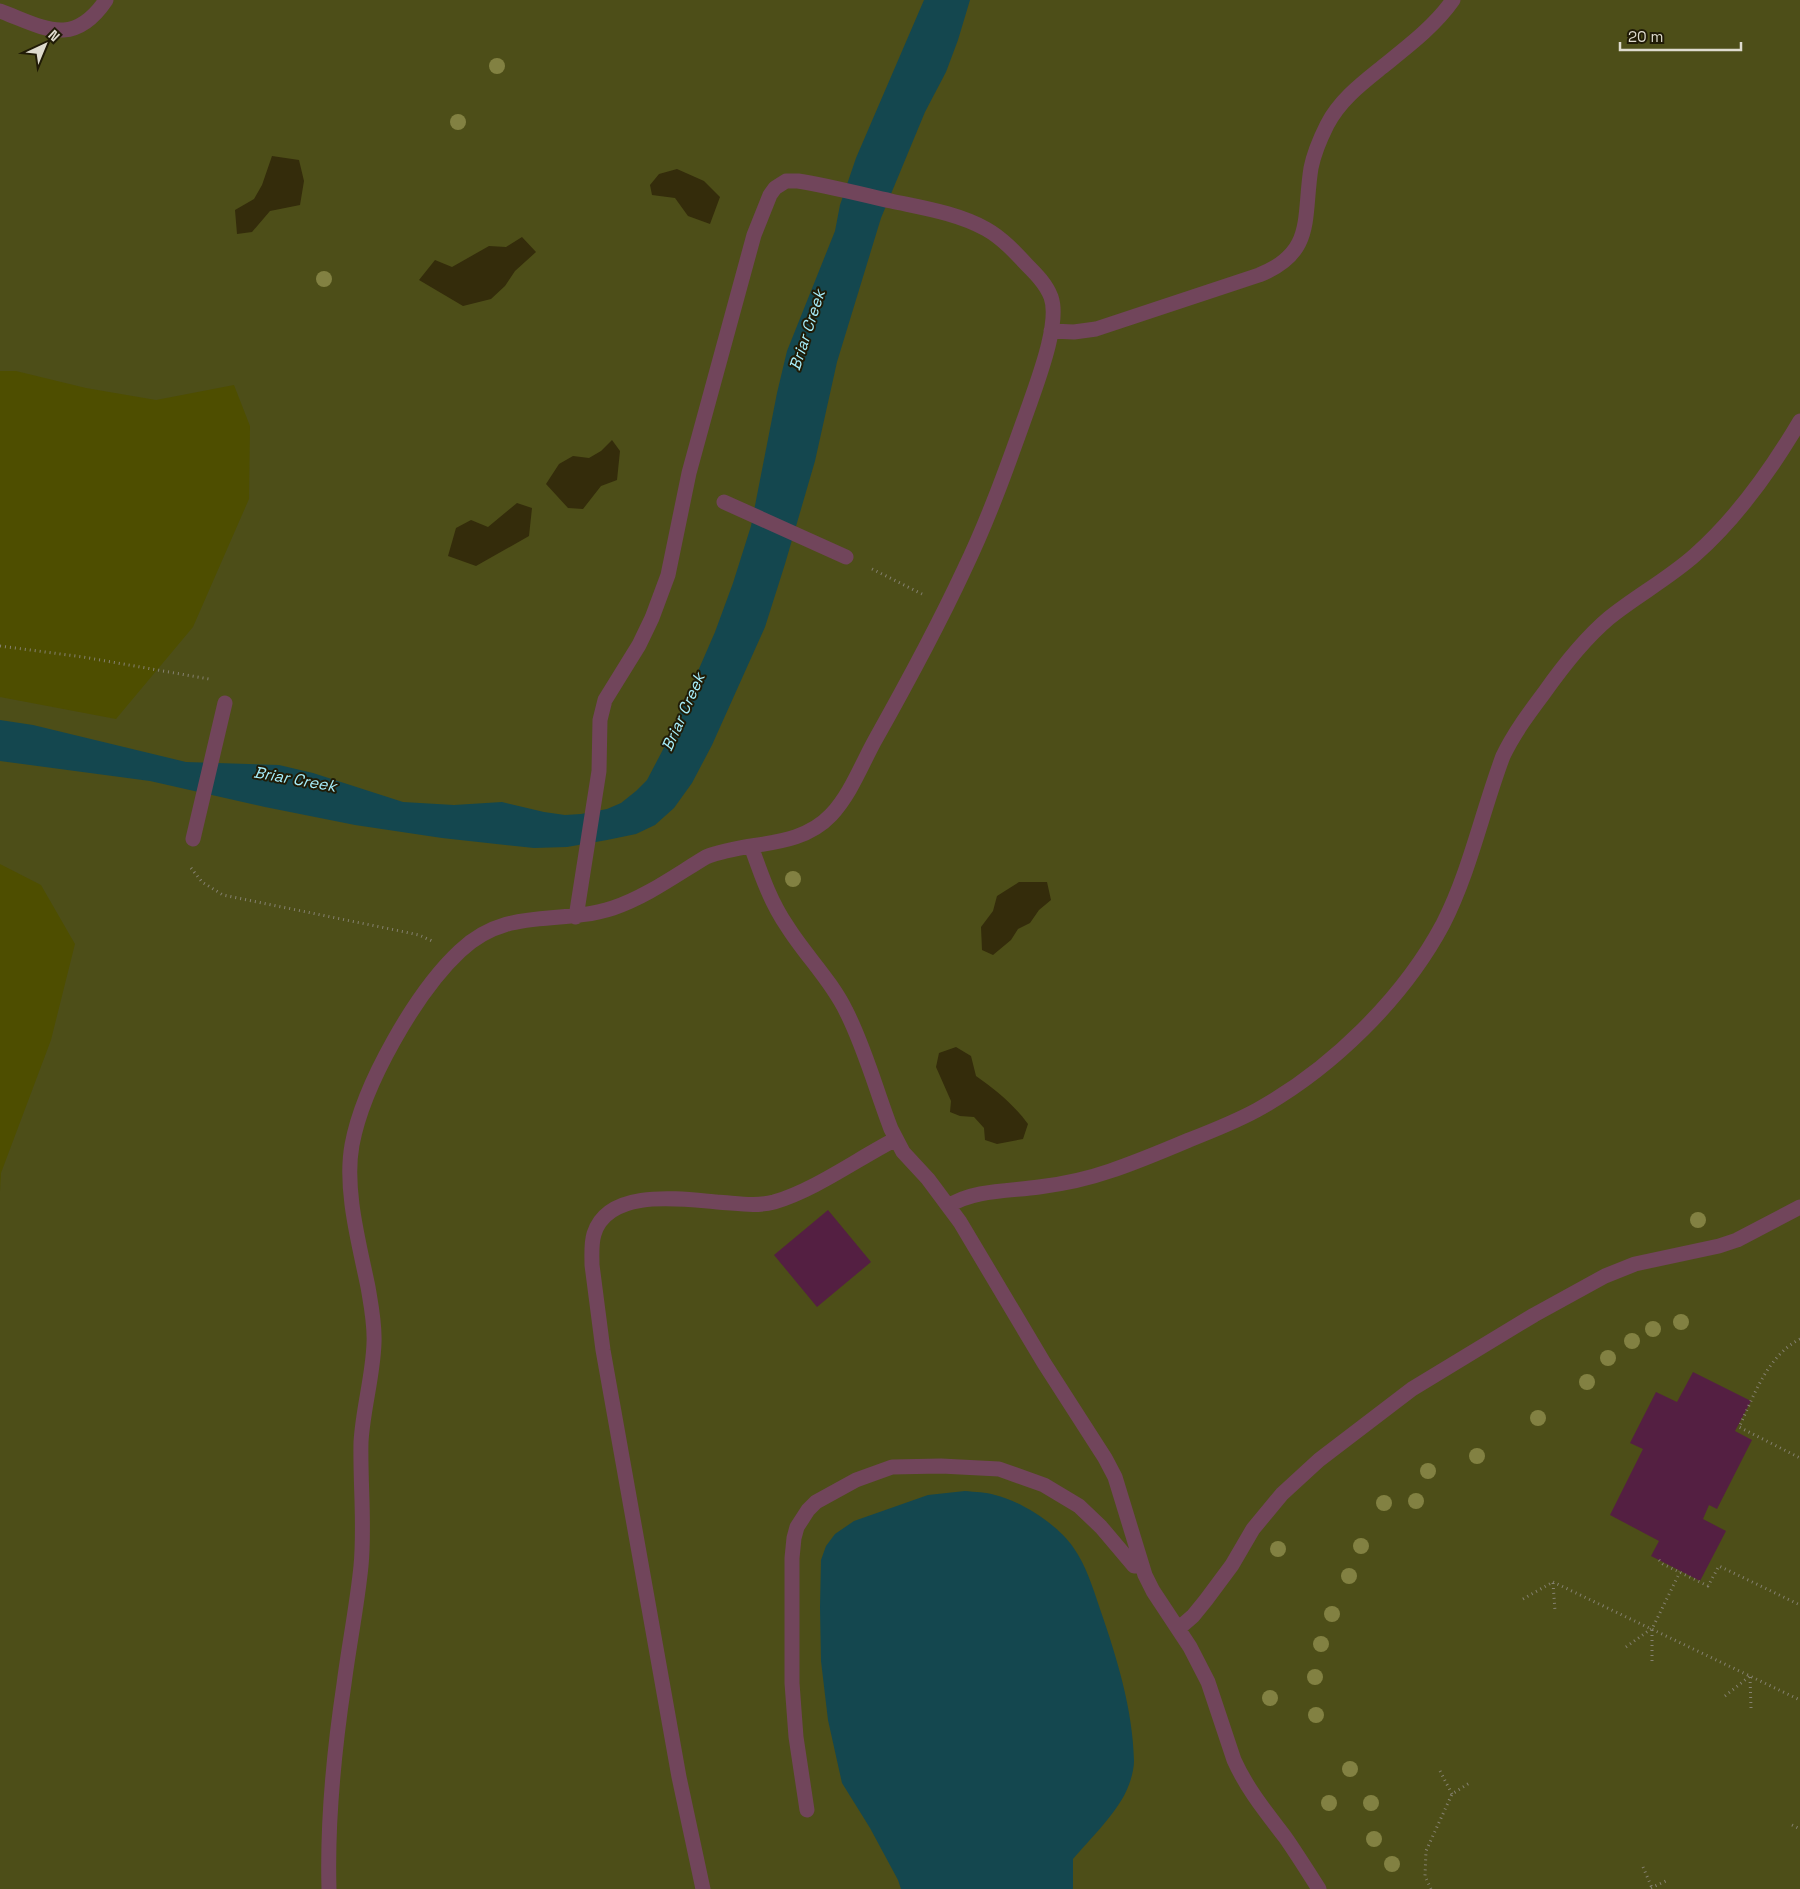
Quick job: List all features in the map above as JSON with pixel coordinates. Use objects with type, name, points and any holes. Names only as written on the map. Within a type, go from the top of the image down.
[{"type":"lane","points":[[0,11],[41,28],[60,31],[80,26],[106,0]]},
{"type":"lane","points":[[1051,330],[1079,332],[1096,329],[1259,275],[1283,262],[1297,248],[1302,238],[1312,165],[1322,136],[1335,112],[1361,84],[1424,33],[1453,0]]},
{"type":"lane","points":[[329,1889],[330,1837],[338,1733],[361,1565],[364,1521],[361,1444],[374,1343],[372,1306],[351,1185],[352,1146],[366,1098],[388,1053],[421,997],[452,959],[469,943],[504,924],[527,919],[576,917],[613,908],[628,902],[706,857],[719,852],[803,834],[813,829],[832,813],[853,781],[897,701],[965,568],[1000,488],[1036,385],[1051,330],[1053,318],[1051,296],[1040,278],[1015,252],[989,230],[947,213],[809,182],[792,180],[776,188],[770,195],[754,235],[689,473],[668,575],[652,618],[639,645],[605,700],[600,720],[599,771],[576,917]]},
{"type":"lane","points":[[949,1206],[974,1195],[1041,1187],[1090,1177],[1111,1171],[1178,1145],[1238,1119],[1274,1100],[1295,1086],[1345,1046],[1378,1013],[1398,989],[1428,948],[1442,924],[1459,888],[1503,756],[1510,741],[1541,696],[1563,666],[1592,634],[1610,618],[1695,555],[1716,534],[1756,488],[1800,422]]},
{"type":"lane","points":[[724,502],[846,557]]},
{"type":"lane","points":[[193,839],[225,703]]},
{"type":"lane","points":[[752,846],[772,902],[787,926],[837,994],[846,1011],[888,1122],[903,1152],[949,1206],[1105,1458],[1115,1477],[1142,1566],[1153,1591],[1190,1647],[1208,1682],[1234,1760],[1250,1791],[1286,1838],[1319,1889]]},
{"type":"lane","points":[[703,1889],[679,1777],[603,1350],[592,1265],[594,1232],[612,1210],[643,1199],[741,1204],[773,1202],[808,1187],[896,1139]]},
{"type":"lane","points":[[1178,1629],[1193,1616],[1206,1600],[1232,1565],[1253,1530],[1282,1494],[1319,1460],[1412,1389],[1534,1315],[1605,1276],[1635,1264],[1719,1246],[1737,1240],[1800,1207]]},
{"type":"lane","points":[[807,1810],[796,1736],[793,1692],[792,1558],[797,1527],[816,1502],[856,1480],[892,1467],[942,1466],[999,1470],[1044,1485],[1079,1506],[1101,1527],[1134,1566],[1142,1566]]},
{"type":"path","points":[[846,557],[946,606]]},
{"type":"path","points":[[0,646],[83,657],[213,680],[225,686],[227,697],[225,703]]},
{"type":"path","points":[[193,839],[188,863],[202,882],[223,895],[419,935],[437,944],[452,959]]},
{"type":"path","points":[[1800,1339],[1791,1344],[1770,1365],[1738,1428],[1800,1458]]},
{"type":"path","points":[[1659,1560],[1663,1564],[1708,1586],[1719,1566],[1800,1605]]},
{"type":"path","points":[[1652,1661],[1652,1629],[1680,1572]]},
{"type":"path","points":[[1553,1582],[1800,1700]]},
{"type":"path","points":[[1524,1599],[1553,1582]]},
{"type":"path","points":[[1553,1582],[1555,1611]]},
{"type":"path","points":[[1626,1647],[1652,1629]]},
{"type":"path","points":[[1725,1696],[1750,1676]]},
{"type":"path","points":[[1750,1676],[1751,1708]]},
{"type":"path","points":[[1440,1770],[1452,1794]]},
{"type":"path","points":[[1431,1889],[1425,1876],[1426,1850],[1452,1794],[1471,1782]]},
{"type":"path","points":[[1792,1825],[1800,1829]]},
{"type":"path","points":[[1643,1867],[1651,1889],[1668,1880]]},
{"type":"shaded area","points":[[0,0],[1800,0],[1800,1889],[0,1889]]},
{"type":"shaded area","points":[[0,371],[16,371],[86,388],[156,400],[234,385],[250,426],[249,499],[193,627],[116,719],[0,697]]},
{"type":"shaded area","points":[[0,864],[41,885],[75,944],[51,1040],[1,1173],[0,1192]]},
{"type":"sand","points":[[272,156],[299,160],[304,181],[300,205],[270,211],[252,232],[237,234],[235,210],[254,199],[262,185]]},
{"type":"sand","points":[[677,169],[704,181],[720,197],[710,224],[688,216],[675,198],[652,195],[650,185],[659,174]]},
{"type":"sand","points":[[522,237],[536,252],[515,271],[505,286],[491,299],[463,306],[419,280],[435,260],[452,267],[489,246],[506,247]]},
{"type":"sand","points":[[612,440],[620,451],[617,480],[601,486],[583,509],[568,508],[546,484],[559,464],[573,456],[589,458],[601,451]]},
{"type":"sand","points":[[517,503],[532,508],[529,536],[476,566],[448,556],[456,528],[471,520],[488,527]]},
{"type":"sand","points":[[1019,882],[1047,882],[1051,900],[1039,910],[1030,923],[1018,929],[1011,940],[993,955],[982,950],[981,927],[993,911],[997,896]]},
{"type":"sand","points":[[956,1047],[971,1056],[976,1076],[1017,1110],[1028,1124],[1023,1139],[997,1144],[985,1140],[984,1128],[974,1117],[960,1116],[950,1112],[951,1101],[936,1067],[939,1053]]},
{"type":"water","name":"Briar Creek","points":[[924,0],[970,0],[946,72],[925,112],[881,218],[837,362],[815,461],[765,627],[712,745],[692,783],[674,808],[655,825],[636,834],[607,840],[567,847],[534,848],[442,838],[355,825],[150,781],[0,761],[0,720],[33,725],[186,762],[279,765],[313,773],[403,802],[454,805],[502,802],[565,815],[607,809],[621,803],[636,791],[647,780],[668,740],[715,632],[733,583],[751,526],[787,351],[835,231],[840,205],[856,158]]},
{"type":"water","points":[[965,1491],[992,1494],[1027,1508],[1049,1522],[1066,1539],[1078,1554],[1089,1577],[1118,1665],[1131,1723],[1133,1771],[1128,1787],[1118,1806],[1104,1825],[1073,1859],[1073,1889],[901,1889],[870,1828],[842,1783],[828,1720],[821,1661],[821,1560],[826,1546],[835,1534],[854,1521],[928,1495]]},
{"type":"building","points":[[828,1210],[871,1262],[817,1307],[774,1255]]},
{"type":"building","points":[[1693,1372],[1751,1401],[1735,1431],[1752,1440],[1717,1509],[1709,1505],[1703,1519],[1726,1531],[1700,1581],[1651,1556],[1659,1541],[1610,1515],[1643,1449],[1630,1443],[1656,1392],[1677,1402]]}]
